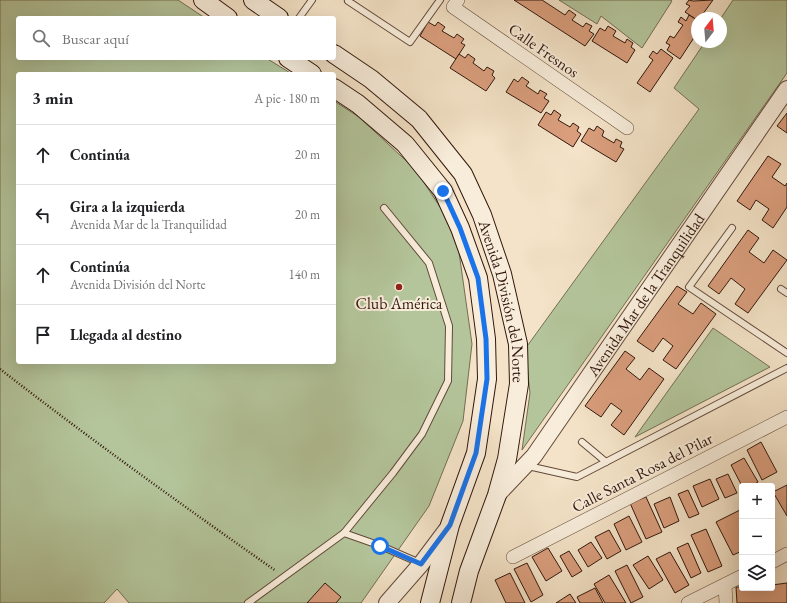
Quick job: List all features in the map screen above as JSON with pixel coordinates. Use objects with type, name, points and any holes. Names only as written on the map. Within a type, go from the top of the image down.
[{"type":"main road","points":[[203,0],[225,16]]},
{"type":"main road","points":[[253,0],[276,16]]},
{"type":"main road","name":"Avenida División del Norte","points":[[336,55],[371,79],[419,119],[463,174],[482,215],[502,274],[518,344],[519,384],[516,462],[497,495],[469,571],[461,603]]},
{"type":"main road","points":[[291,60],[309,72]]},
{"type":"main road","name":"Avenida División del Norte","points":[[336,89],[358,104],[405,144],[443,191],[460,228],[478,278],[486,339],[487,379],[476,453],[450,525],[430,603]]},
{"type":"street","name":"Calle Fresnos","points":[[455,4],[626,128]]},
{"type":"street","name":"Avenida Mar de la Tranquilidad","points":[[516,462],[534,456],[787,89]]},
{"type":"street","name":"Calle Santa Rosa del Pilar","points":[[513,557],[787,418]]},
{"type":"street","points":[[387,603],[421,564],[450,525]]},
{"type":"street","points":[[775,560],[787,554]]},
{"type":"street","points":[[688,603],[739,578]]},
{"type":"street","points":[[725,585],[726,603]]},
{"type":"lane","points":[[300,16],[312,0]]},
{"type":"lane","points":[[349,0],[348,1],[410,42],[441,0]]},
{"type":"lane","name":"Calle Fresnos","points":[[441,0],[455,4]]},
{"type":"lane","points":[[248,603],[344,533],[393,473],[422,434],[448,381],[449,326],[429,263],[384,208]]},
{"type":"lane","points":[[732,228],[689,287],[787,353]]},
{"type":"lane","points":[[781,289],[787,293]]},
{"type":"lane","points":[[516,462],[577,477],[787,368]]},
{"type":"lane","points":[[582,442],[606,462]]},
{"type":"lane","points":[[344,533],[380,546],[421,564]]},
{"type":"path","points":[[0,369],[59,415],[284,577]]},
{"type":"green space","name":"Club América","points":[[0,0],[178,0],[202,16],[16,16],[16,60],[269,60],[289,72],[16,72],[16,364],[336,364],[336,102],[359,117],[415,169],[456,231],[472,344],[463,421],[429,506],[361,603],[129,603],[117,589],[104,603],[0,603]]},
{"type":"green space","points":[[559,0],[672,1],[642,48],[601,16],[597,24]]},
{"type":"green space","points":[[733,0],[787,0],[787,73],[522,450],[530,393],[525,349],[699,109],[674,88],[701,48],[727,48],[727,12],[725,12]]},
{"type":"green space","points":[[713,328],[770,367],[635,437]]},
{"type":"building","points":[[514,0],[542,0],[565,15],[569,10],[576,15],[572,20],[583,27],[586,23],[592,26],[589,31],[594,34],[585,46]]},
{"type":"building","points":[[689,0],[713,0],[704,12],[691,12],[691,16],[685,12],[690,6],[686,4]]},
{"type":"building","points":[[689,15],[691,16],[691,42],[680,59],[667,50],[670,45],[666,43],[670,36],[674,38],[683,25],[678,22],[681,17],[686,21]]},
{"type":"building","points":[[428,22],[435,26],[438,22],[445,27],[442,31],[454,38],[457,34],[464,39],[461,43],[465,45],[456,59],[420,36]]},
{"type":"building","points":[[608,26],[616,31],[613,36],[625,43],[627,39],[633,43],[631,47],[635,50],[627,63],[592,41],[600,28],[605,31]]},
{"type":"building","points":[[661,49],[673,58],[650,92],[637,83],[653,60],[649,57],[653,51],[657,54]]},
{"type":"building","points":[[459,54],[465,58],[468,54],[475,59],[473,63],[484,71],[487,67],[494,71],[492,75],[495,78],[486,91],[450,68]]},
{"type":"building","points":[[522,77],[529,82],[526,86],[538,94],[540,90],[547,94],[544,98],[549,101],[541,113],[506,92],[514,79],[518,82]]},
{"type":"building","points":[[554,110],[561,115],[558,120],[570,127],[573,123],[579,127],[577,131],[581,134],[573,147],[538,125],[546,112],[551,115]]},
{"type":"building","points":[[787,113],[787,133],[777,126]]},
{"type":"building","points":[[597,126],[604,131],[602,136],[614,143],[616,139],[622,142],[620,147],[624,149],[616,162],[581,141],[589,128],[594,131]]},
{"type":"building","points":[[768,156],[781,164],[772,177],[785,186],[787,183],[787,207],[773,228],[762,220],[769,209],[756,200],[750,210],[737,201]]},
{"type":"building","points":[[748,230],[759,238],[749,252],[764,263],[773,250],[787,260],[748,313],[735,304],[745,289],[731,278],[719,294],[708,286]]},
{"type":"building","points":[[677,286],[687,292],[678,304],[693,314],[701,303],[716,314],[676,369],[663,360],[673,346],[663,338],[653,352],[637,341]]},
{"type":"building","points":[[625,351],[635,358],[626,369],[640,380],[649,368],[664,379],[624,435],[611,425],[622,411],[611,403],[601,417],[585,406]]},
{"type":"building","points":[[761,442],[777,472],[762,480],[747,450]]},
{"type":"building","points":[[744,458],[758,482],[740,483],[731,465]]},
{"type":"building","points":[[728,474],[737,493],[725,498],[716,479]]},
{"type":"building","points":[[710,479],[719,499],[702,507],[693,486]]},
{"type":"building","points":[[787,485],[787,516],[775,495],[775,491]]},
{"type":"building","points":[[688,490],[699,514],[689,518],[678,494]]},
{"type":"building","points":[[646,497],[662,532],[646,539],[630,503]]},
{"type":"building","points":[[670,497],[679,521],[664,528],[654,504]]},
{"type":"building","points":[[739,510],[739,552],[733,555],[716,522]]},
{"type":"building","points":[[629,516],[642,542],[626,550],[614,524]]},
{"type":"building","points":[[706,529],[722,566],[708,572],[691,535]]},
{"type":"building","points":[[609,530],[621,551],[607,559],[595,537]]},
{"type":"building","points":[[591,542],[602,558],[588,567],[578,550]]},
{"type":"building","points":[[688,543],[701,573],[691,578],[677,548]]},
{"type":"building","points":[[548,548],[562,571],[546,581],[532,557]]},
{"type":"building","points":[[569,551],[582,571],[572,577],[560,556]]},
{"type":"building","points":[[670,552],[689,585],[675,593],[656,559]]},
{"type":"building","points":[[648,556],[663,580],[649,589],[633,565]]},
{"type":"building","points":[[527,563],[543,595],[531,602],[514,569]]},
{"type":"building","points":[[627,565],[643,597],[631,603],[615,571]]},
{"type":"building","points":[[510,573],[525,603],[506,603],[495,580]]},
{"type":"building","points":[[609,575],[626,603],[605,603],[594,584]]},
{"type":"building","points":[[325,583],[341,597],[336,603],[307,603]]},
{"type":"building","points":[[787,583],[787,603],[737,603],[736,587],[739,587],[739,591],[775,591],[775,585]]},
{"type":"building","points":[[595,588],[603,603],[580,603],[577,597]]},
{"type":"building","points":[[570,594],[576,603],[556,603]]},
{"type":"place","name":"Club América","points":[[399,287]]},
{"type":"route","points":[[380,546],[421,564],[450,525],[476,453],[487,379],[486,339],[478,278],[460,228],[443,191]]}]
